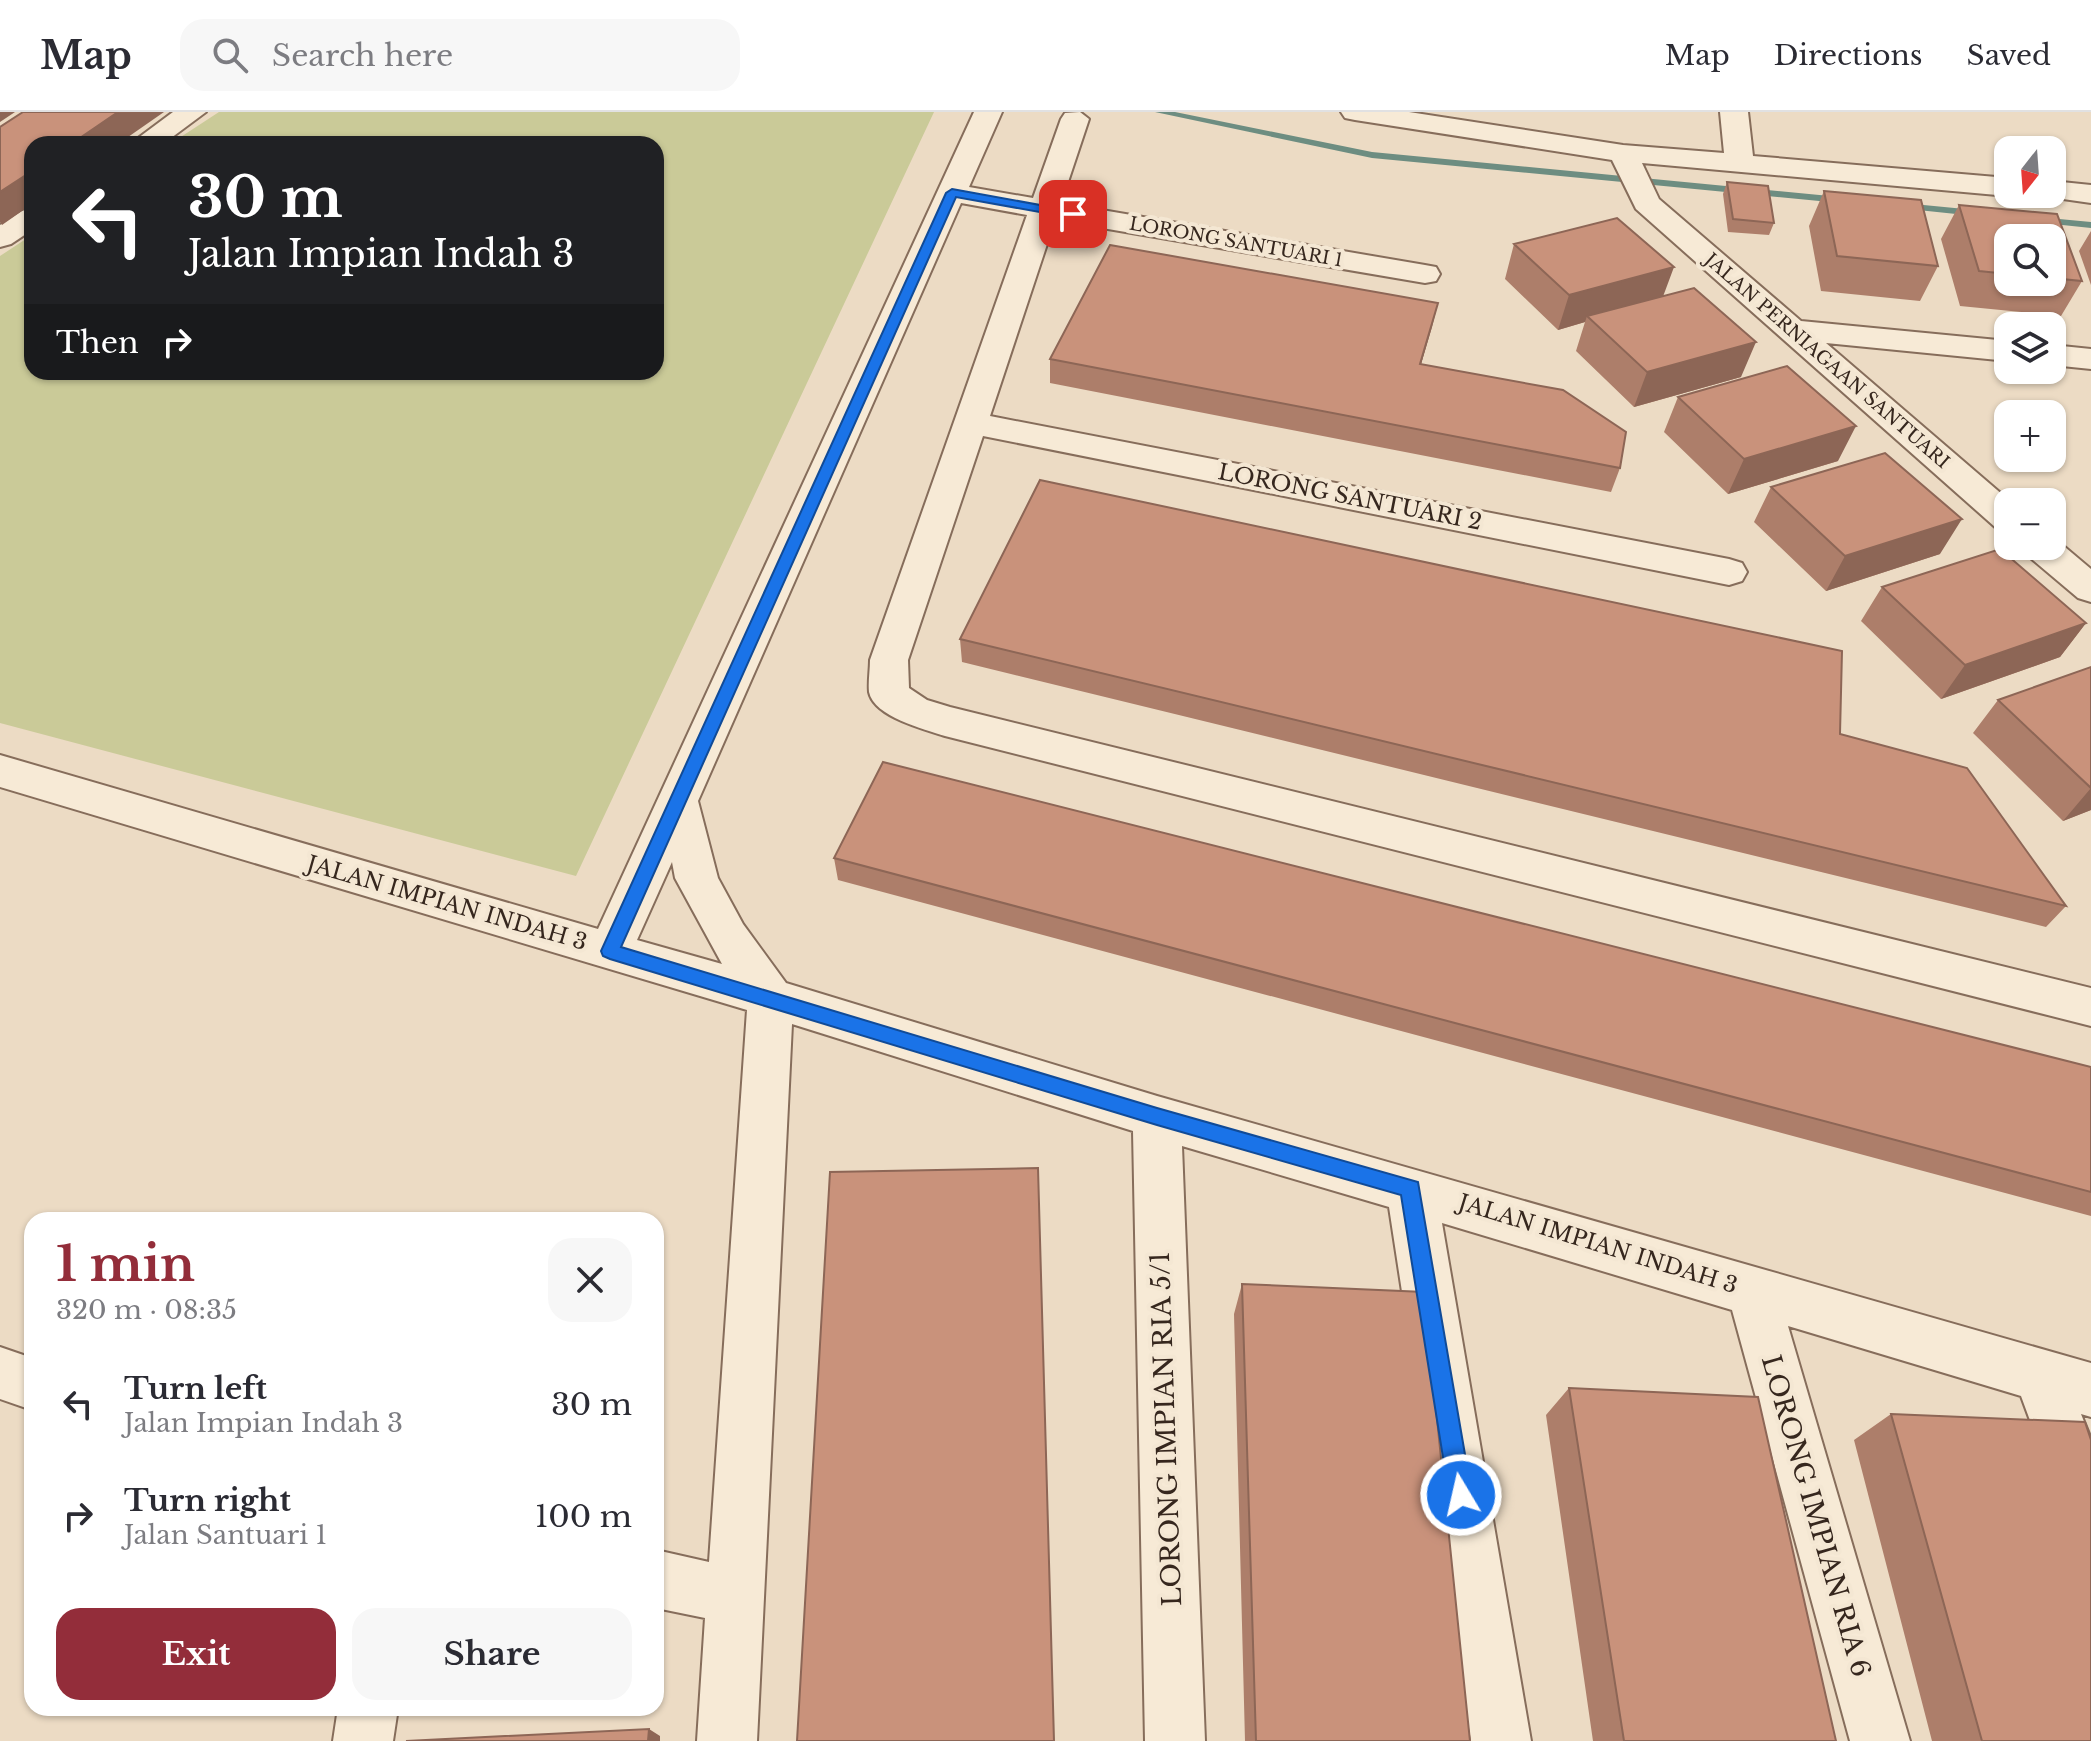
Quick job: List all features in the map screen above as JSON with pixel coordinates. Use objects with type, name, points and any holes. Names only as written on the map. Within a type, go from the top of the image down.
[{"type":"street","points":[[156,136],[192,112]]},
{"type":"street","points":[[610,951],[988,112]]},
{"type":"street","points":[[1355,112],[1626,161],[1740,163],[1994,186]]},
{"type":"street","points":[[1734,112],[1734,134],[1740,163]]},
{"type":"street","points":[[1075,119],[889,660],[889,694],[913,710],[945,721],[2091,1007]]},
{"type":"street","name":"JALAN PERNIAGAAN SANTUARI","points":[[1626,161],[1646,203],[1994,507]]},
{"type":"street","points":[[2066,191],[2091,194]]},
{"type":"street","name":"LORONG SANTUARI 1","points":[[952,193],[1425,274]]},
{"type":"street","points":[[0,238],[24,222]]},
{"type":"street","points":[[1791,330],[1994,350]]},
{"type":"street","points":[[2066,356],[2091,359]]},
{"type":"street","name":"LORONG SANTUARI 2","points":[[971,423],[1729,572]]},
{"type":"street","points":[[2057,560],[2091,589]]},
{"type":"street","name":"JALAN IMPIAN INDAH 3","points":[[0,771],[771,998],[1157,1117],[2091,1390]]},
{"type":"street","points":[[677,800],[697,878],[727,937],[771,998],[727,1741]]},
{"type":"street","name":"LORONG IMPIAN RIA 5/1","points":[[1157,1117],[1175,1741]]},
{"type":"street","points":[[1411,1189],[1501,1741]]},
{"type":"street","name":"LORONG IMPIAN RIA 6","points":[[1752,1290],[1880,1741]]},
{"type":"street","points":[[0,1373],[24,1381]]},
{"type":"street","points":[[2040,1375],[2091,1512]]},
{"type":"street","points":[[664,1581],[734,1596]]},
{"type":"street","points":[[363,1741],[367,1716]]},
{"type":"green space","points":[[219,112],[934,112],[576,876],[0,723],[0,256],[24,240],[24,380],[664,380],[664,136],[182,136]]},
{"type":"building","points":[[23,112],[118,112],[83,136],[24,136],[24,176],[0,192],[0,127]]},
{"type":"building","points":[[1727,182],[1768,186],[1774,223],[1733,219]]},
{"type":"building","points":[[1824,191],[1921,200],[1938,266],[1837,256]]},
{"type":"building","points":[[1959,205],[2057,214],[2061,224],[1994,224],[1994,273],[1979,271]]},
{"type":"building","points":[[1617,218],[1674,267],[1569,295],[1514,244]]},
{"type":"building","points":[[2066,238],[2082,281],[2066,279]]},
{"type":"building","points":[[1110,245],[1438,303],[1420,364],[1563,390],[1626,432],[1620,468],[1050,359]]},
{"type":"building","points":[[1694,288],[1756,342],[1647,372],[1587,316]]},
{"type":"building","points":[[1787,366],[1856,426],[1744,459],[1678,397]]},
{"type":"building","points":[[1885,453],[1962,519],[1845,556],[1771,487]]},
{"type":"building","points":[[1040,480],[1842,651],[1840,734],[1967,768],[2066,906],[960,639]]},
{"type":"building","points":[[1994,551],[1994,560],[2013,560],[2086,623],[1965,665],[1882,587]]},
{"type":"building","points":[[2091,667],[2091,788],[1998,700]]},
{"type":"building","points":[[883,762],[2091,1067],[2091,1192],[834,858]]},
{"type":"building","points":[[1038,1168],[1054,1741],[797,1741],[830,1172]]},
{"type":"building","points":[[1242,1284],[1424,1292],[1470,1741],[1256,1741]]},
{"type":"building","points":[[1569,1388],[1758,1397],[1836,1741],[1624,1741]]},
{"type":"building","points":[[1891,1414],[2085,1422],[2091,1440],[2091,1741],[1982,1741]]},
{"type":"building","points":[[649,1729],[648,1741],[406,1741]]},
{"type":"waterway","points":[[1160,112],[1372,155],[1840,200]]},
{"type":"waterway","points":[[1903,206],[1975,213]]},
{"type":"waterway","points":[[2038,220],[2091,225]]},
{"type":"route","points":[[1073,214],[952,193],[610,951],[1157,1117],[1411,1189],[1461,1495]]}]
